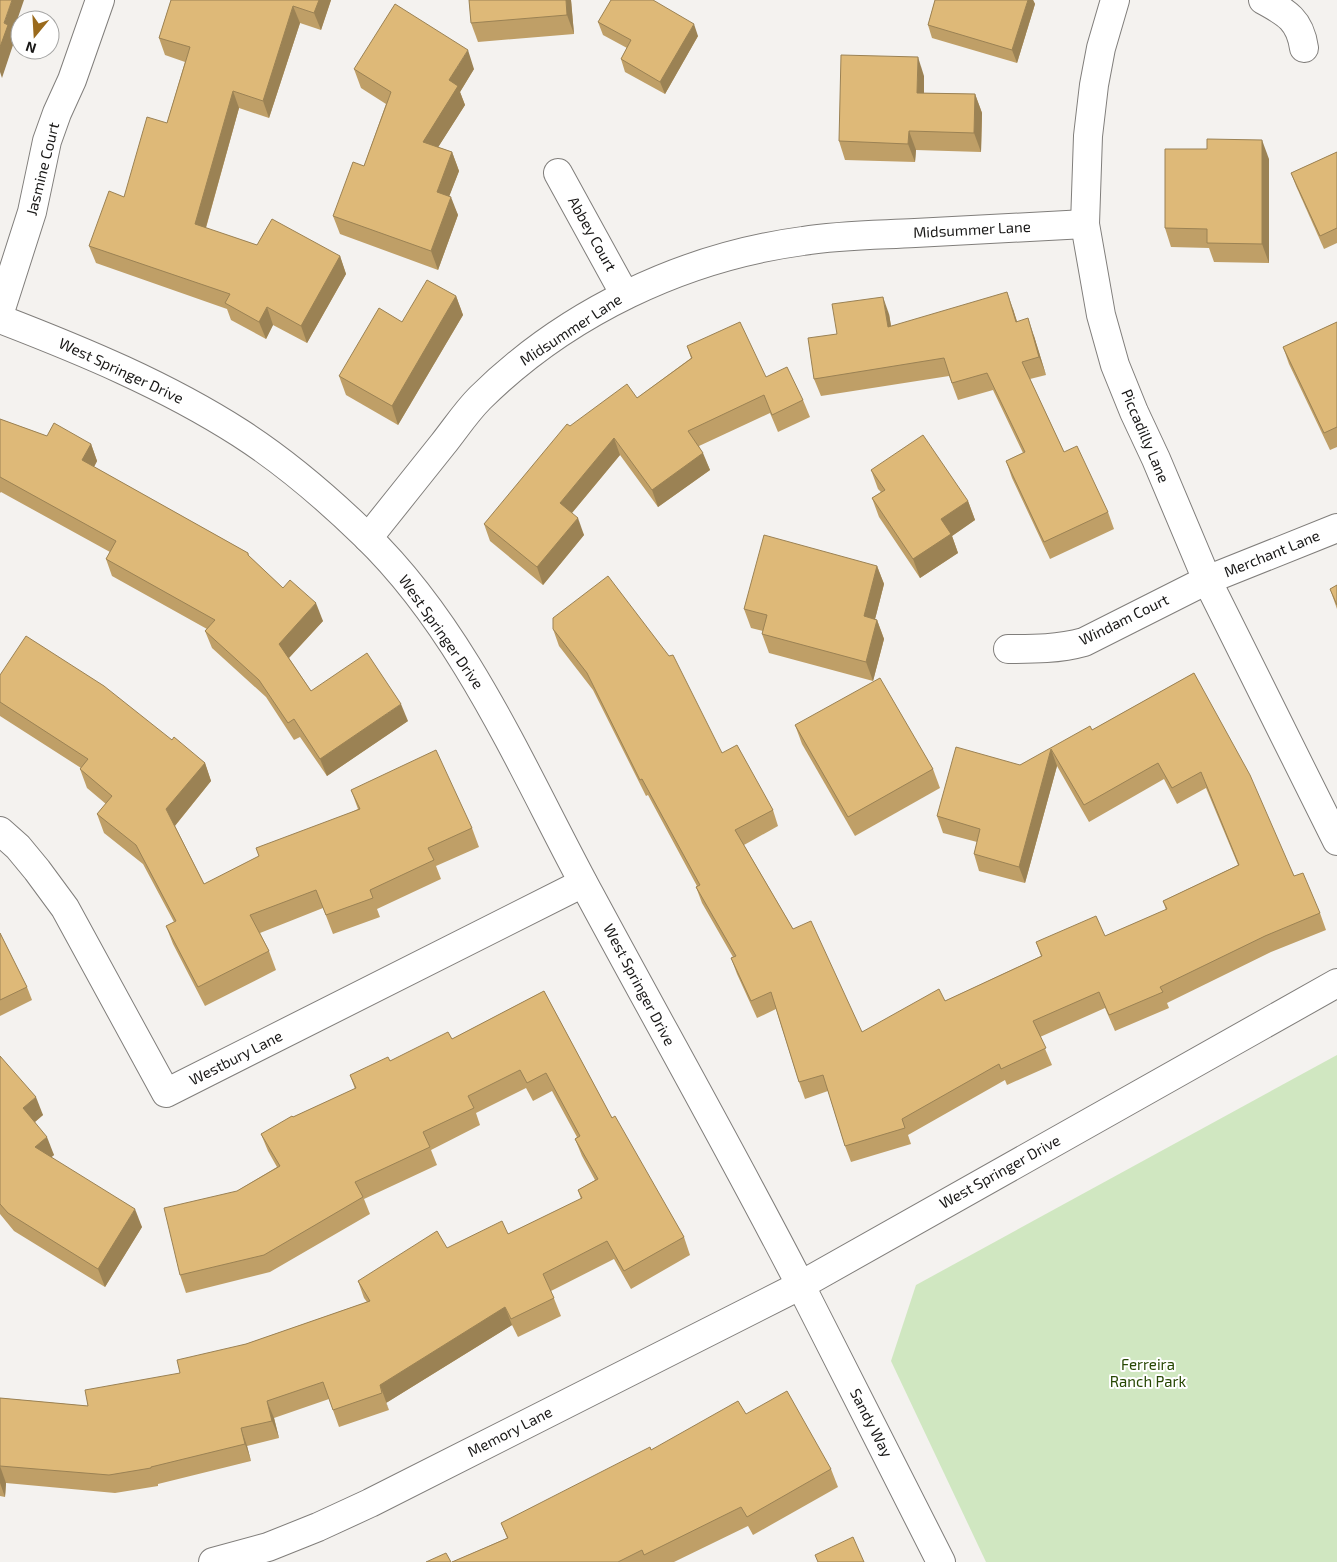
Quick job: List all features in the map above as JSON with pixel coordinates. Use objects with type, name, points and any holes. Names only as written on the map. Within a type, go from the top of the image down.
[{"type":"street","name":"Jasmine Court","points":[[0,312],[32,212],[47,141],[72,80],[100,0]]},
{"type":"street","name":"Piccadilly Lane","points":[[1115,0],[1101,48],[1094,85],[1088,136],[1085,224],[1101,315],[1115,365],[1207,580],[1337,841]]},
{"type":"street","points":[[1263,0],[1294,20],[1302,35],[1304,48]]},
{"type":"street","name":"Abbey Court","points":[[558,173],[626,296]]},
{"type":"street","name":"Midsummer Lane","points":[[368,538],[478,400],[516,365],[600,308],[655,282],[704,263],[752,250],[802,241],[853,236],[1085,224]]},
{"type":"street","name":"West Springer Drive","points":[[0,319],[149,381],[244,435],[329,502],[368,538],[405,578],[468,667],[494,713],[801,1285],[1337,983]]},
{"type":"street","name":"Merchant Lane","points":[[1207,580],[1337,528]]},
{"type":"street","name":"Windam Court","points":[[1008,649],[1048,649],[1067,647],[1084,642],[1207,580]]},
{"type":"street","name":"Westbury Lane","points":[[0,831],[18,847],[66,908],[166,1093],[584,883]]},
{"type":"street","name":"Memory Lane","points":[[213,1562],[268,1546],[318,1527],[801,1285]]},
{"type":"street","name":"Sandy Way","points":[[801,1285],[941,1562]]},
{"type":"green space","name":"Ferreira Ranch Park","points":[[1337,1055],[1337,1562],[986,1562],[891,1361],[916,1285]]},
{"type":"building","points":[[0,0],[12,0],[4,23],[8,25],[0,47]]},
{"type":"building","points":[[171,0],[319,0],[314,13],[293,6],[263,101],[233,91],[195,224],[257,245],[272,219],[340,256],[301,326],[267,307],[259,322],[225,303],[230,294],[89,246],[109,191],[124,197],[147,117],[167,123],[190,47],[159,38]]},
{"type":"building","points":[[469,0],[566,0],[567,15],[471,23]]},
{"type":"building","points":[[611,0],[653,0],[694,24],[660,82],[621,59],[631,40],[598,22]]},
{"type":"building","points":[[935,0],[1028,0],[1012,50],[928,25]]},
{"type":"building","points":[[395,4],[468,50],[449,80],[458,86],[423,142],[452,152],[437,192],[451,197],[431,251],[333,216],[353,162],[364,166],[391,92],[354,69]]},
{"type":"building","points":[[841,55],[918,57],[917,93],[975,94],[974,133],[909,131],[908,144],[839,141]]},
{"type":"building","points":[[1207,139],[1262,140],[1262,244],[1207,243],[1207,229],[1165,228],[1165,149],[1207,149]]},
{"type":"building","points":[[1337,152],[1337,228],[1320,236],[1291,173]]},
{"type":"building","points":[[427,280],[456,296],[392,406],[339,376],[379,308],[402,322]]},
{"type":"building","points":[[1007,292],[1016,322],[1028,318],[1039,357],[1022,362],[1064,452],[1077,446],[1108,512],[1044,542],[1006,461],[1025,452],[987,373],[952,383],[944,358],[814,379],[808,338],[837,334],[832,304],[883,297],[888,327]]},
{"type":"building","points":[[740,322],[766,377],[787,367],[803,400],[772,415],[764,395],[688,431],[703,453],[652,490],[614,438],[560,503],[578,518],[537,567],[484,524],[567,424],[570,426],[627,384],[637,398],[692,358],[687,346]]},
{"type":"building","points":[[1337,322],[1337,427],[1324,433],[1283,347]]},
{"type":"building","points":[[0,419],[47,436],[54,423],[91,444],[82,460],[248,553],[283,588],[290,580],[316,603],[279,644],[311,691],[367,653],[401,704],[320,759],[294,719],[288,723],[259,680],[205,631],[215,620],[106,559],[116,541],[0,477]]},
{"type":"building","points":[[923,435],[968,501],[941,519],[951,534],[913,559],[872,498],[885,490],[871,470]]},
{"type":"building","points":[[764,535],[877,566],[864,616],[877,620],[866,662],[762,634],[767,615],[744,609]]},
{"type":"building","points":[[608,576],[669,656],[673,655],[722,753],[737,745],[773,810],[735,830],[793,929],[811,921],[862,1032],[939,989],[945,1001],[1042,956],[1036,942],[1096,916],[1105,936],[1167,909],[1163,901],[1239,865],[1201,772],[1172,788],[1158,763],[1084,805],[1051,749],[1019,867],[974,854],[980,829],[937,816],[956,747],[1020,765],[1090,726],[1092,730],[1194,673],[1250,775],[1294,876],[1303,873],[1320,913],[1265,936],[1160,987],[1163,992],[1109,1015],[1099,992],[1033,1021],[1046,1048],[1001,1069],[999,1064],[902,1119],[905,1128],[845,1146],[823,1075],[799,1082],[771,992],[751,1001],[731,958],[736,956],[696,887],[700,885],[642,779],[640,780],[587,673],[553,629],[553,618]]},
{"type":"building","points":[[1337,585],[1337,605],[1330,589]]},
{"type":"building","points":[[26,636],[104,686],[172,740],[174,737],[205,763],[166,809],[204,884],[259,856],[256,848],[360,809],[351,790],[436,750],[472,828],[428,848],[434,860],[370,890],[373,898],[326,915],[316,890],[250,915],[269,951],[198,987],[166,926],[176,921],[136,845],[97,814],[112,796],[80,769],[88,759],[0,702],[0,675]]},
{"type":"building","points":[[880,678],[933,769],[848,817],[795,725]]},
{"type":"building","points":[[0,933],[27,987],[0,1000]]},
{"type":"building","points":[[544,991],[612,1118],[615,1116],[684,1237],[624,1271],[607,1241],[543,1274],[554,1298],[511,1319],[505,1307],[380,1385],[382,1393],[333,1410],[323,1382],[267,1401],[272,1421],[241,1428],[245,1444],[151,1468],[109,1475],[0,1466],[0,1398],[88,1406],[85,1390],[180,1373],[177,1360],[246,1344],[370,1301],[358,1281],[437,1231],[447,1248],[502,1221],[508,1234],[582,1198],[578,1190],[598,1179],[575,1139],[580,1136],[546,1073],[527,1083],[520,1070],[468,1096],[474,1108],[423,1132],[430,1147],[355,1182],[363,1197],[264,1255],[180,1275],[164,1208],[237,1191],[280,1166],[261,1134],[292,1116],[356,1088],[350,1075],[388,1057],[390,1061],[448,1032],[452,1039]]},
{"type":"building","points":[[0,1056],[36,1097],[23,1108],[47,1137],[35,1147],[135,1209],[98,1269],[8,1213],[0,1204]]},
{"type":"building","points":[[787,1391],[831,1469],[747,1517],[741,1507],[644,1555],[642,1550],[618,1562],[452,1562],[508,1538],[501,1523],[650,1447],[651,1450],[738,1401],[746,1414]]},
{"type":"building","points":[[853,1537],[864,1562],[818,1562],[815,1555]]},
{"type":"building","points":[[446,1553],[451,1562],[426,1562]]}]
